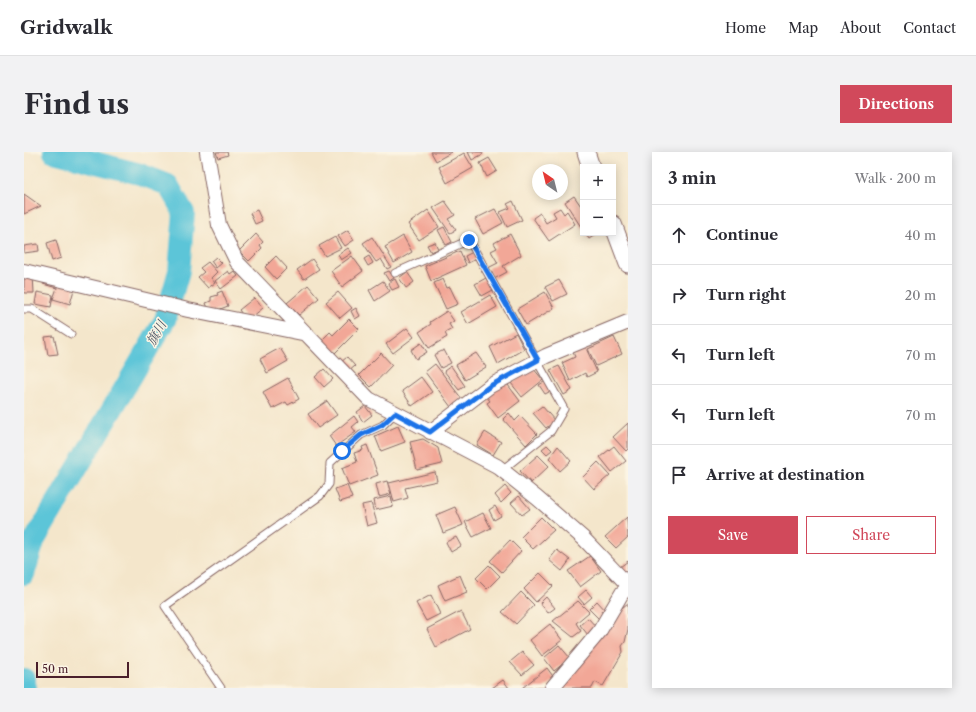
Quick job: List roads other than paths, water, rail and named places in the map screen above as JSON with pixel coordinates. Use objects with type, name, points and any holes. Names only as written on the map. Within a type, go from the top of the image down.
[{"type":"street","points":[[207,152],[219,225],[237,262],[369,399],[502,470],[583,538],[628,585]]},
{"type":"street","points":[[586,152],[590,164]]},
{"type":"street","points":[[616,232],[628,264]]},
{"type":"street","points":[[24,271],[188,310],[307,334]]},
{"type":"street","points":[[430,432],[490,386],[538,360],[628,322]]},
{"type":"street","points":[[552,688],[598,632],[622,593],[628,588]]},
{"type":"lane","points":[[395,273],[469,240],[538,360],[564,409],[551,431],[502,470]]},
{"type":"lane","points":[[24,309],[32,309],[71,334]]},
{"type":"lane","points":[[221,688],[165,606],[320,496],[329,484],[330,463],[361,435],[382,425],[395,413]]},
{"type":"waterway","name":"旗川","points":[[24,574],[34,541],[165,320],[179,271],[184,213],[168,185],[140,174],[54,152]]},
{"type":"waterway","name":"旗川","points":[[24,679],[26,688]]}]
